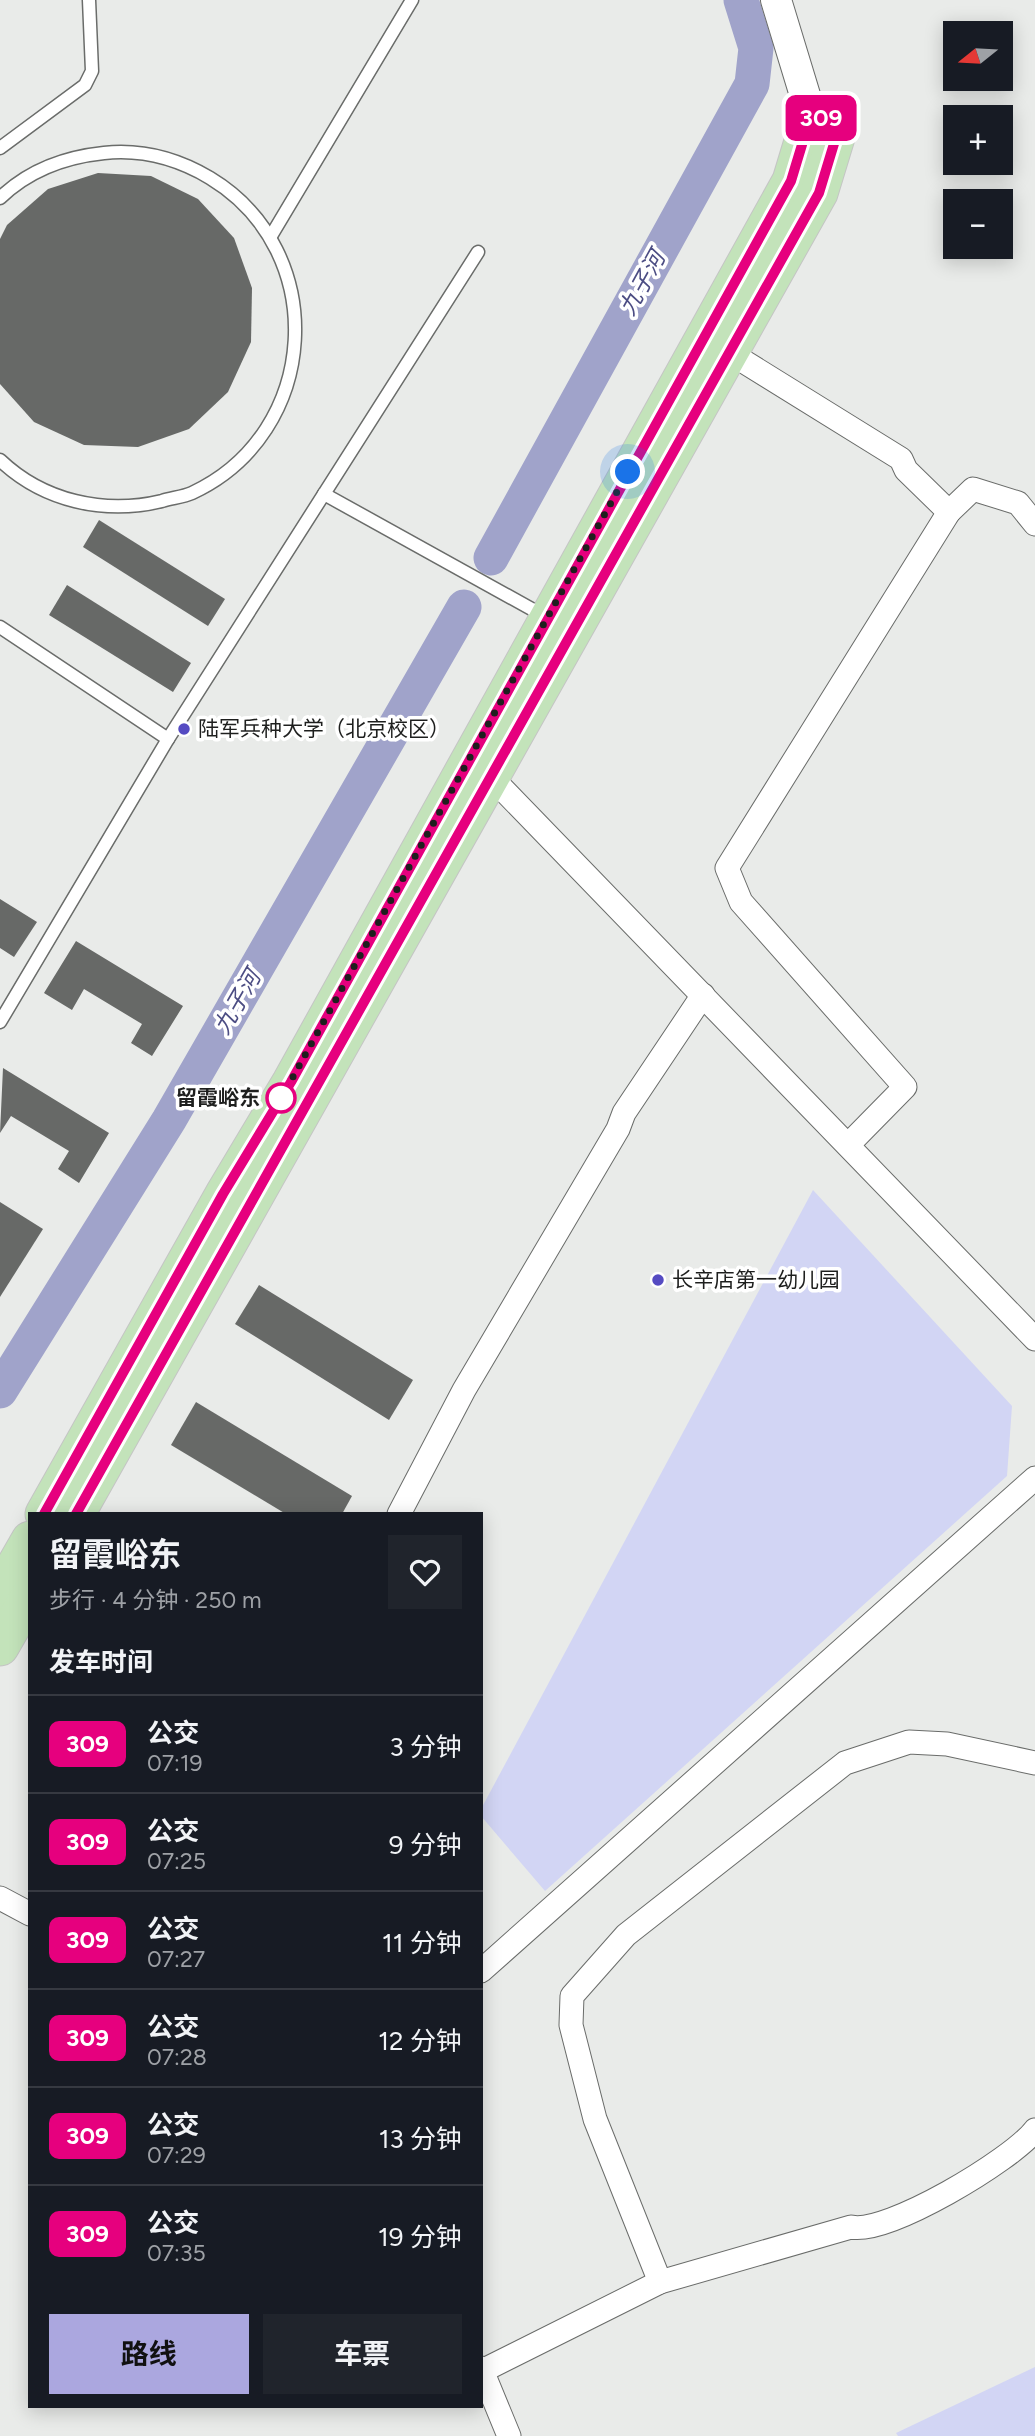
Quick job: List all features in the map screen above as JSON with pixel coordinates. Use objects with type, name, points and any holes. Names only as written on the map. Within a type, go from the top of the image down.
[{"type":"main road","points":[[77,1512],[819,193],[825,119]]},
{"type":"main road","points":[[45,1512],[223,1194],[298,1070],[546,617],[825,119]]},
{"type":"main road","points":[[0,1647],[10,1583],[28,1544]]},
{"type":"street","points":[[776,0],[825,119]]},
{"type":"street","points":[[730,353],[901,459],[906,470],[949,512]]},
{"type":"street","points":[[848,1145],[905,1087],[741,902],[727,868],[949,512],[973,489],[1018,503],[1035,524]]},
{"type":"street","points":[[492,778],[1035,1339]]},
{"type":"street","points":[[400,1512],[464,1390],[618,1129],[624,1113],[703,995]]},
{"type":"street","points":[[483,1969],[1035,1478]]},
{"type":"street","points":[[660,2282],[595,2119],[571,2025],[572,1996],[625,1935],[845,1763],[909,1742],[947,1744],[1035,1763]]},
{"type":"street","points":[[0,1898],[28,1913]]},
{"type":"street","points":[[483,2370],[660,2282],[851,2227],[861,2230],[897,2218],[980,2174],[1025,2143],[1035,2130]]},
{"type":"street","points":[[483,2372],[509,2436]]},
{"type":"lane","points":[[0,148],[85,85],[92,71],[89,0]]},
{"type":"lane","points":[[271,236],[412,0]]},
{"type":"lane","points":[[0,198],[18,181],[70,157],[128,150],[184,162],[233,192],[271,236],[294,292],[296,353],[279,411],[242,460],[192,493],[134,508],[73,503],[18,477],[0,460]]},
{"type":"lane","points":[[0,1022],[167,739],[478,252]]},
{"type":"lane","points":[[324,494],[546,617]]},
{"type":"lane","points":[[1,630],[167,739]]},
{"type":"shaded area","points":[[813,1190],[1012,1406],[1007,1476],[545,1891],[483,1818],[483,1805]]},
{"type":"shaded area","points":[[1035,2367],[1035,2436],[898,2436],[896,2433]]},
{"type":"building","points":[[98,173],[151,176],[198,199],[234,238],[252,288],[251,342],[228,392],[189,429],[138,447],[84,445],[34,422],[0,384],[0,239],[7,225],[48,189]]},
{"type":"building","points":[[99,520],[225,599],[208,626],[83,547]]},
{"type":"building","points":[[67,585],[191,663],[173,692],[49,615]]},
{"type":"building","points":[[0,899],[37,922],[14,957],[0,948]]},
{"type":"building","points":[[76,941],[183,1006],[152,1056],[131,1043],[142,1024],[84,989],[72,1010],[44,993]]},
{"type":"building","points":[[3,1068],[109,1133],[79,1183],[58,1169],[69,1151],[11,1116],[0,1133]]},
{"type":"building","points":[[0,1202],[43,1229],[0,1297]]},
{"type":"building","points":[[259,1285],[413,1380],[389,1420],[235,1324]]},
{"type":"building","points":[[196,1402],[352,1496],[343,1512],[283,1512],[171,1445]]},
{"type":"waterway","name":"九子河","points":[[491,558],[752,84],[756,48],[741,0]]},
{"type":"waterway","name":"九子河","points":[[0,1391],[169,1120],[464,607]]},
{"type":"bus line","name":"309","points":[[45,1512],[223,1194],[291,1082],[791,181],[811,115],[840,124],[819,193],[250,1210],[77,1512]]},
{"type":"place","name":"陆军兵种大学（北京校区）","points":[[184,729]]},
{"type":"place","name":"留霞峪东","points":[[281,1098]]},
{"type":"place","name":"长辛店第一幼儿园","points":[[658,1280]]},
{"type":"route","points":[[281,1098],[278,1104],[628,472]]}]
